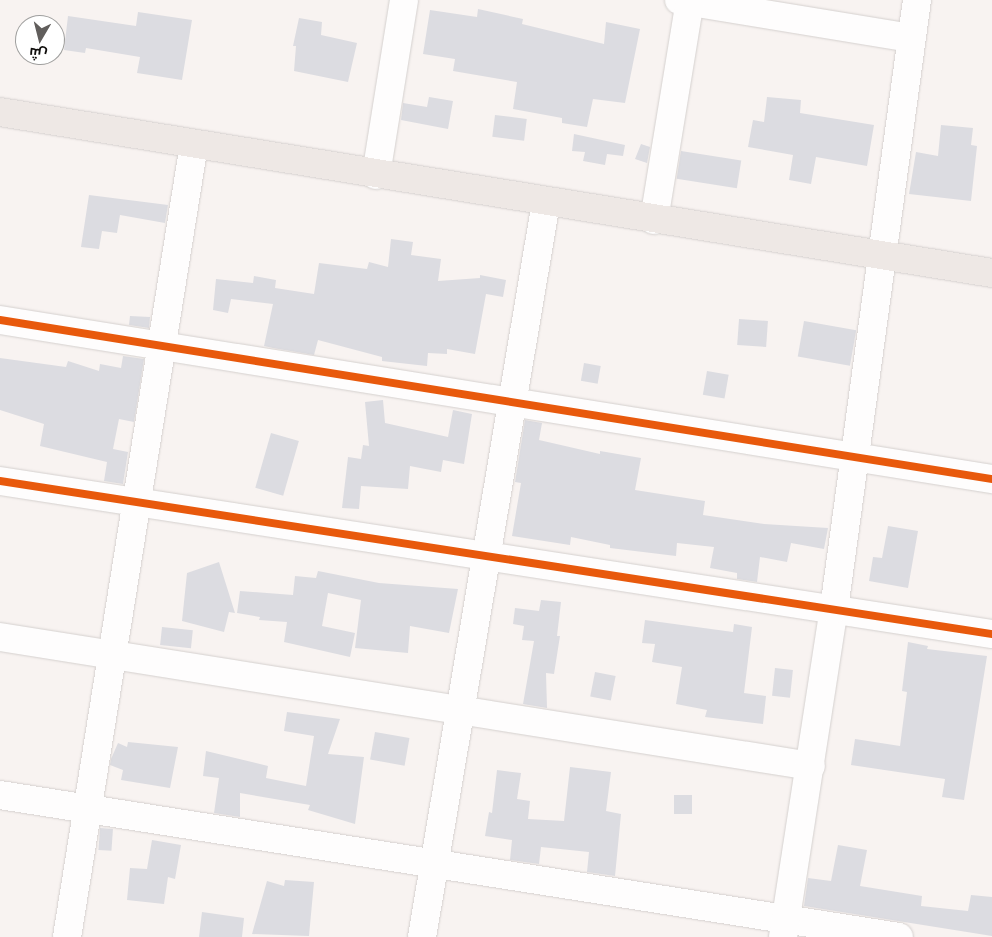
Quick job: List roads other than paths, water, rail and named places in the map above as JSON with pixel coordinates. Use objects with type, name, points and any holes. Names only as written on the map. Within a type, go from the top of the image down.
[{"type":"main road","points":[[0,112],[654,220],[992,272]]},
{"type":"street","points":[[376,175],[404,0]]},
{"type":"street","points":[[784,928],[834,609],[883,255],[910,38],[917,0]]},
{"type":"street","points":[[654,220],[686,1],[910,38]]},
{"type":"street","points":[[67,937],[114,655],[194,144]]},
{"type":"street","points":[[422,937],[458,708],[546,202]]},
{"type":"street","points":[[0,320],[162,344],[512,403],[992,479]]},
{"type":"street","points":[[0,481],[486,554],[992,634]]},
{"type":"street","points":[[0,637],[458,708],[810,766]]},
{"type":"street","points":[[0,795],[433,862],[784,928],[900,937]]}]
